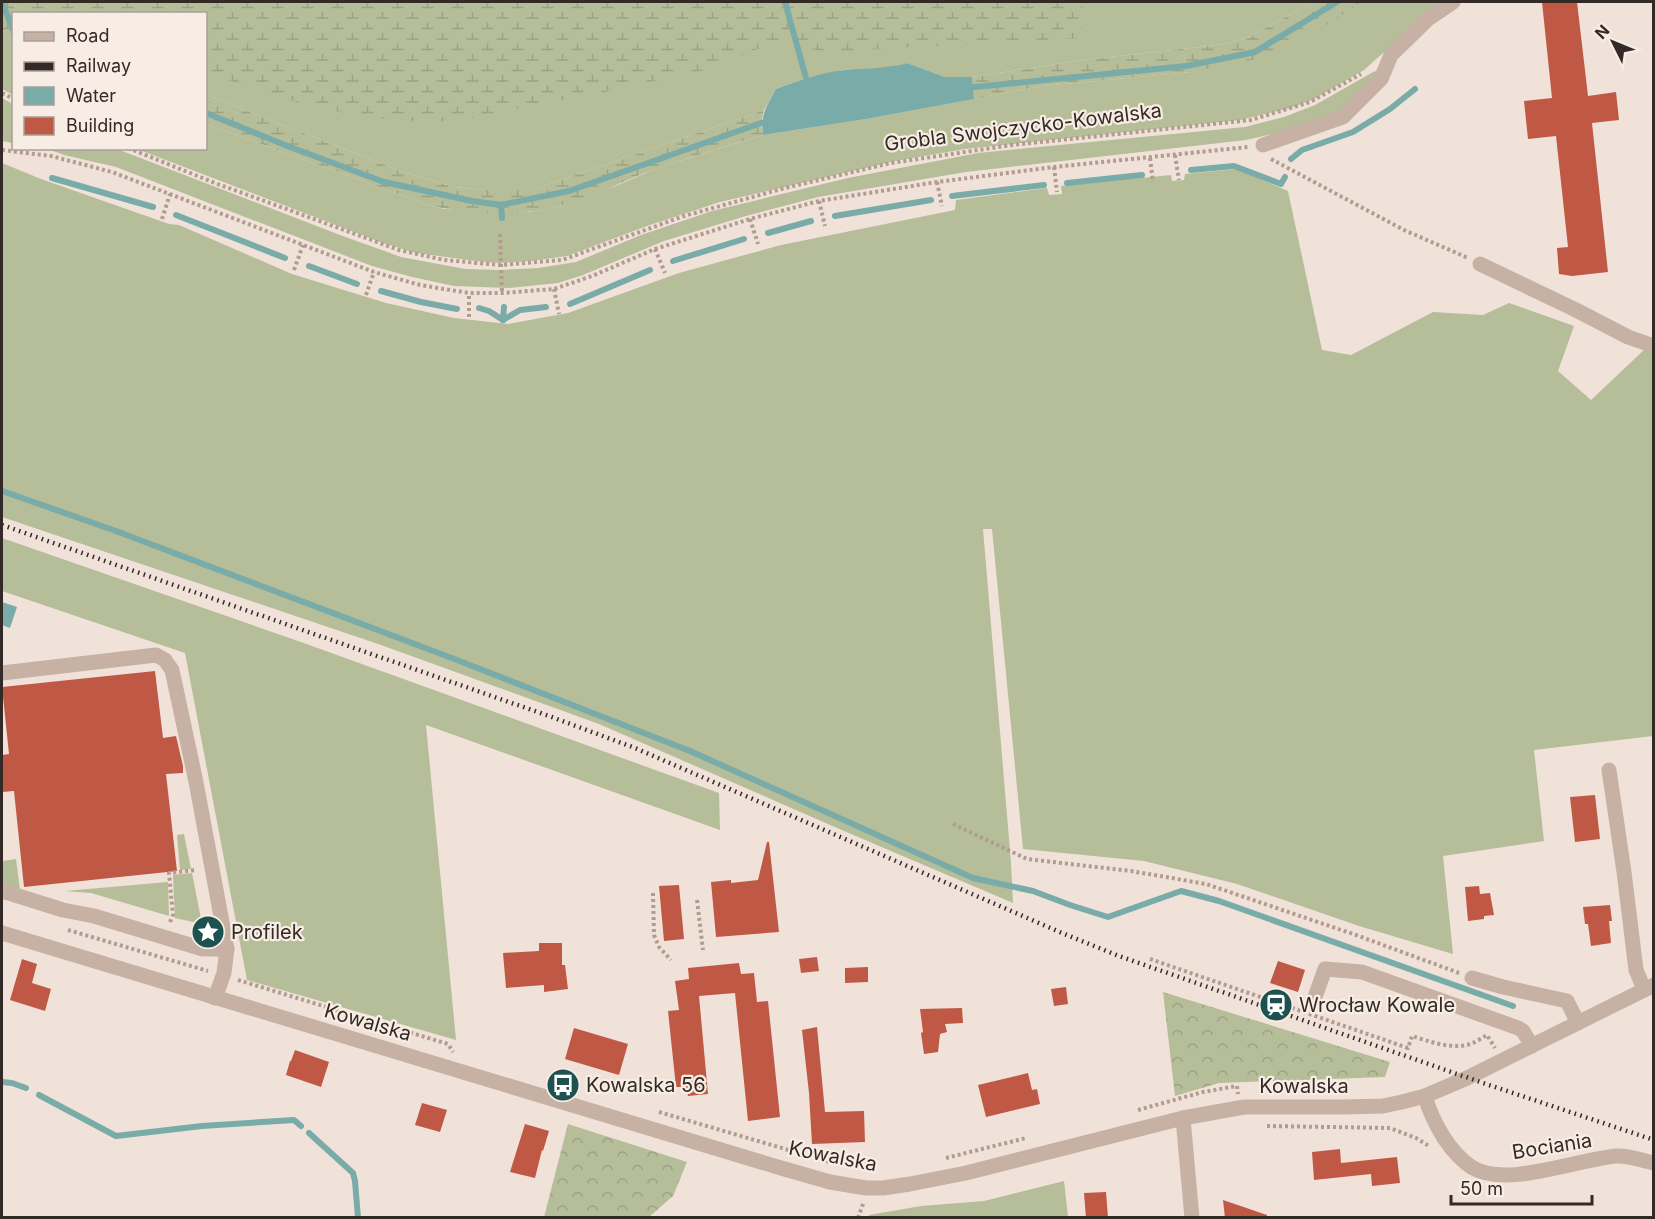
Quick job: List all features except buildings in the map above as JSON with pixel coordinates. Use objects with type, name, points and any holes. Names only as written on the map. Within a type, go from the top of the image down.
[{"type":"street","points":[[1263,145],[1343,117],[1382,79],[1391,55],[1428,19],[1453,2]]},
{"type":"street","points":[[1480,264],[1628,337],[1653,346]]},
{"type":"street","points":[[2,673],[156,655],[165,660],[172,670],[196,782],[227,949],[223,976],[215,999]]},
{"type":"street","points":[[1609,770],[1636,970],[1649,987]]},
{"type":"street","points":[[2,891],[63,910],[94,915],[203,949],[227,949]]},
{"type":"street","name":"Kowalska","points":[[2,933],[789,1170],[830,1182],[866,1188],[910,1184],[966,1173],[1183,1118],[1239,1108],[1383,1106],[1425,1096],[1532,1046],[1649,987]]},
{"type":"street","points":[[1315,997],[1325,969],[1362,972],[1518,1028],[1524,1031],[1532,1046]]},
{"type":"street","points":[[1472,978],[1567,1001],[1578,1023]]},
{"type":"street","name":"Bociania","points":[[1425,1096],[1427,1106],[1452,1151],[1475,1169],[1515,1175],[1620,1156],[1653,1163]]},
{"type":"street","points":[[1183,1118],[1191,1218]]},
{"type":"path","name":"Grobla Swojczycko-Kowalska","points":[[133,150],[215,183],[399,250],[444,260],[501,265],[562,260],[684,216],[785,188],[891,163],[1012,145],[1251,120],[1310,102],[1365,72]]},
{"type":"path","points":[[2,150],[51,156],[112,172],[374,272],[420,285],[470,293],[502,293],[554,288],[592,276],[655,249],[750,219],[819,201],[937,182],[1054,167],[1263,145],[1273,161],[1404,230],[1480,264]]},
{"type":"path","points":[[1175,155],[1179,180]]},
{"type":"path","points":[[1150,158],[1153,182]]},
{"type":"path","points":[[1054,167],[1057,192]]},
{"type":"path","points":[[937,182],[942,206]]},
{"type":"path","points":[[162,219],[170,194]]},
{"type":"path","points":[[819,201],[825,226]]},
{"type":"path","points":[[750,219],[758,244]]},
{"type":"path","points":[[500,234],[502,293]]},
{"type":"path","points":[[294,270],[303,245]]},
{"type":"path","points":[[655,249],[665,273]]},
{"type":"path","points":[[366,295],[374,272]]},
{"type":"path","points":[[554,288],[559,314]]},
{"type":"path","points":[[469,317],[470,293]]},
{"type":"path","points":[[953,824],[1028,859],[1131,871],[1206,884],[1356,935],[1472,978]]},
{"type":"path","points":[[165,937],[172,915],[169,873],[212,868]]},
{"type":"path","points":[[652,893],[654,935],[659,947],[671,960]]},
{"type":"path","points":[[697,900],[704,950]]},
{"type":"path","points":[[64,928],[448,1044],[453,1052],[463,1055]]},
{"type":"path","points":[[1149,959],[1408,1048],[1412,1036],[1437,1044],[1469,1045],[1487,1035],[1497,1050]]},
{"type":"path","points":[[1127,1113],[1203,1092],[1237,1086]]},
{"type":"path","points":[[649,1109],[836,1164]]},
{"type":"path","points":[[1264,1126],[1390,1128],[1416,1138],[1433,1149],[1445,1140]]},
{"type":"path","points":[[942,1159],[1031,1137]]},
{"type":"green space","points":[[2,2],[14,2],[19,12],[12,12],[12,41],[2,29]]},
{"type":"green space","points":[[14,2],[1313,2],[1251,36],[1226,44],[1082,60],[972,77],[945,77],[907,63],[886,68],[843,70],[807,78],[776,89],[764,110],[532,190],[485,190],[454,187],[403,172],[207,95],[207,12],[19,12]]},
{"type":"green space","points":[[29,2],[1083,2],[1082,38],[824,52],[778,41],[704,70],[595,94],[458,121],[403,122],[315,108],[207,73],[207,12],[33,12]]},
{"type":"green space","points":[[1313,2],[1362,2],[1319,30],[1256,59],[1191,72],[1042,86],[974,99],[972,77],[1082,60],[1226,44],[1251,36]]},
{"type":"green space","points":[[1362,2],[1445,2],[1364,70],[1314,99],[1290,108],[1240,120],[965,149],[895,161],[720,202],[567,256],[531,261],[484,262],[416,253],[383,243],[140,150],[207,150],[207,124],[428,205],[444,209],[504,213],[529,212],[561,206],[657,168],[763,135],[866,119],[1042,86],[1191,72],[1349,10]]},
{"type":"green space","points":[[2,29],[12,41],[12,94],[2,89]]},
{"type":"green space","points":[[1375,71],[1378,74],[1341,111],[1289,130],[1246,140],[966,172],[818,197],[664,241],[558,283],[509,288],[454,286],[372,266],[116,167],[51,150],[120,150],[401,257],[465,269],[501,270],[538,268],[576,262],[641,235],[712,211],[848,178],[978,153],[1245,127],[1284,117],[1315,105]]},
{"type":"green space","points":[[207,95],[403,172],[454,187],[485,190],[532,190],[764,110],[761,123],[763,135],[658,168],[560,206],[527,212],[477,213],[428,205],[207,124]]},
{"type":"green space","points":[[2,98],[12,103],[12,143],[2,141]]},
{"type":"green space","points":[[2,163],[169,224],[179,225],[292,274],[386,303],[454,318],[508,324],[568,313],[679,273],[781,245],[955,210],[956,200],[1047,188],[1049,195],[1062,194],[1061,186],[1171,175],[1172,181],[1184,180],[1185,174],[1237,169],[1288,191],[1322,350],[1351,355],[1433,312],[1483,315],[1509,303],[1574,326],[1558,371],[1591,400],[1645,349],[1653,352],[1653,736],[1534,750],[1544,841],[1443,856],[1453,954],[1359,926],[1237,884],[1144,861],[1023,849],[992,529],[983,529],[1013,903],[599,724],[381,645],[2,517]]},
{"type":"green space","points":[[2,538],[301,642],[719,793],[720,830],[426,725],[456,1040],[247,980],[185,653],[2,591]]},
{"type":"green space","points":[[184,834],[191,869],[180,870],[177,835]]},
{"type":"green space","points":[[16,859],[20,890],[2,883],[2,861]]},
{"type":"green space","points":[[192,873],[202,924],[175,918],[173,875]]},
{"type":"green space","points":[[168,882],[169,916],[91,893],[65,891]]},
{"type":"green space","points":[[1163,992],[1390,1062],[1385,1077],[1219,1083],[1175,1096]]},
{"type":"green space","points":[[568,1124],[687,1162],[673,1196],[649,1217],[544,1217]]},
{"type":"green space","points":[[1064,1181],[1068,1217],[870,1218],[869,1215],[921,1206],[984,1201]]},
{"type":"water","points":[[907,63],[945,77],[972,77],[974,99],[763,135],[763,116],[776,89],[828,73]]},
{"type":"water","points":[[2,602],[17,607],[10,628],[2,625]]},
{"type":"waterway","points":[[2,2],[12,27]]},
{"type":"waterway","points":[[785,2],[808,85]]},
{"type":"waterway","points":[[965,88],[1186,66],[1255,52],[1337,2]]},
{"type":"waterway","points":[[1291,159],[1302,150],[1353,132],[1390,109],[1415,89]]},
{"type":"waterway","points":[[207,113],[384,182],[501,205],[569,191],[769,122]]},
{"type":"waterway","points":[[1191,170],[1234,166],[1281,184],[1285,177]]},
{"type":"waterway","points":[[1067,183],[1142,175]]},
{"type":"waterway","points":[[52,178],[153,207]]},
{"type":"waterway","points":[[952,196],[1044,185]]},
{"type":"waterway","points":[[835,216],[931,200]]},
{"type":"waterway","points":[[501,205],[502,218]]},
{"type":"waterway","points":[[176,215],[285,258]]},
{"type":"waterway","points":[[768,233],[811,221]]},
{"type":"waterway","points":[[673,261],[744,239]]},
{"type":"waterway","points":[[309,266],[357,284]]},
{"type":"waterway","points":[[570,304],[650,270]]},
{"type":"waterway","points":[[381,291],[457,309]]},
{"type":"waterway","points":[[503,320],[504,307]]},
{"type":"waterway","points":[[503,320],[520,310],[546,307]]},
{"type":"waterway","points":[[479,308],[503,320]]},
{"type":"waterway","points":[[2,491],[116,531],[690,751],[973,878],[1033,891],[1108,917],[1181,891],[1219,901],[1513,1006]]},
{"type":"waterway","points":[[2,1082],[26,1088]]},
{"type":"waterway","points":[[39,1095],[116,1136],[202,1126],[294,1120],[301,1126]]},
{"type":"waterway","points":[[309,1133],[353,1173],[358,1218]]},
{"type":"railway","points":[[2,525],[635,748],[1119,956],[1654,1140]]},
{"type":"place","name":"Profilek","points":[[208,932]]},
{"type":"place","name":"Wrocław Kowale","points":[[1276,1005]]},
{"type":"place","name":"Kowalska 56","points":[[563,1085]]}]
